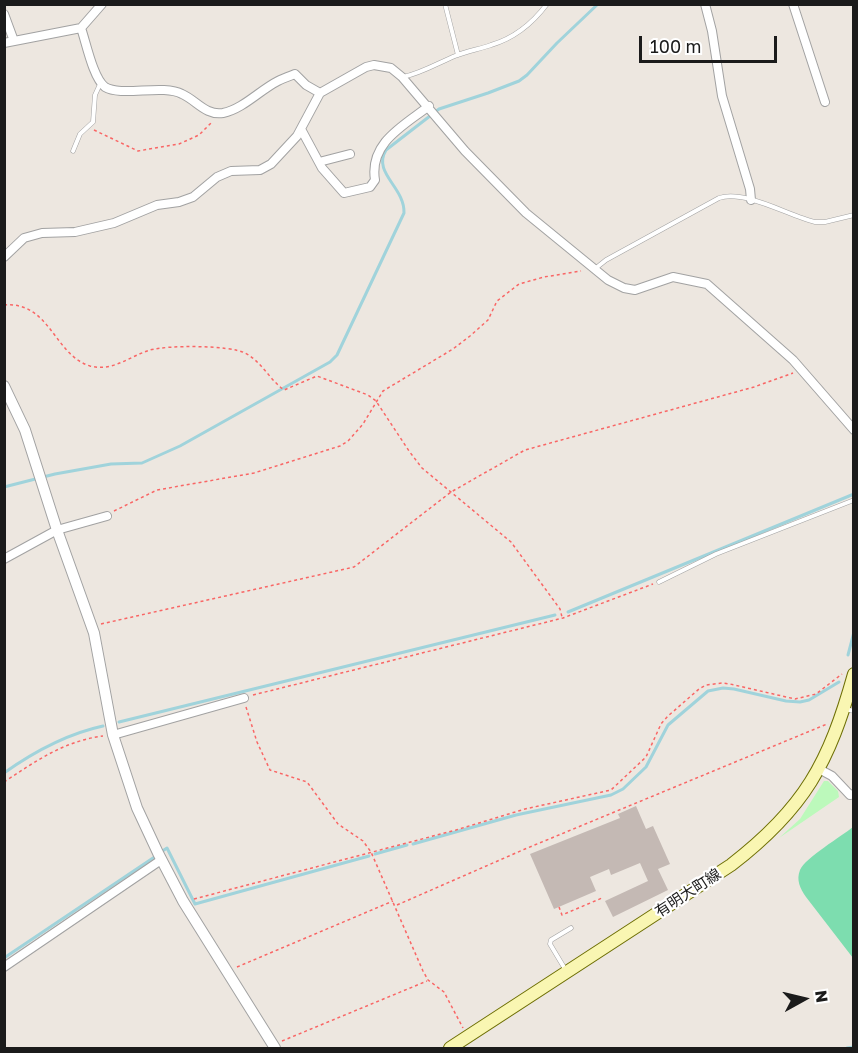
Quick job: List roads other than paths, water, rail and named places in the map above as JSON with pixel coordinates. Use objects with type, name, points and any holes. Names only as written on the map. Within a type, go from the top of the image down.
[{"type":"main road","name":"有明大町線","points":[[450,1048],[731,865],[751,849],[789,813],[819,769],[849,710],[854,674]]},
{"type":"street","points":[[4,43],[81,28],[102,4]]},
{"type":"street","points":[[705,4],[712,31],[722,96],[745,170],[751,200]]},
{"type":"street","points":[[793,4],[825,102]]},
{"type":"street","points":[[4,14],[14,41]]},
{"type":"street","points":[[81,28],[97,76],[105,87],[118,90],[172,90],[182,93],[207,111],[221,113],[242,104],[277,82],[295,74],[306,85],[320,93]]},
{"type":"street","points":[[4,257],[24,238],[42,233],[75,232],[114,223],[157,205],[179,202],[192,197],[217,177],[231,171],[260,170],[271,164],[297,136],[320,93],[366,67],[374,65],[391,68],[429,106],[465,152],[526,213],[608,280],[624,288],[635,290],[673,277],[707,284],[793,360],[854,430]]},
{"type":"street","points":[[301,129],[319,162],[344,193],[370,187],[375,180],[375,159],[380,146],[429,106]]},
{"type":"street","points":[[319,162],[350,154]]},
{"type":"street","points":[[4,386],[25,430],[91,626],[113,735],[137,808],[183,901],[274,1047]]},
{"type":"street","points":[[4,559],[57,530],[107,516]]},
{"type":"street","points":[[113,735],[244,698]]},
{"type":"street","points":[[819,769],[832,776],[850,795],[854,794]]},
{"type":"street","points":[[4,967],[161,860]]},
{"type":"lane","points":[[445,4],[458,55]]},
{"type":"lane","points":[[402,77],[417,74],[458,55],[494,45],[522,31],[535,20],[547,4]]},
{"type":"lane","points":[[73,151],[80,134],[93,122],[95,95],[101,82]]},
{"type":"lane","points":[[594,269],[606,260],[719,198],[733,196],[751,200],[815,222],[854,215]]},
{"type":"lane","points":[[659,582],[716,554],[854,500]]},
{"type":"lane","points":[[567,973],[550,944],[551,940],[571,928]]},
{"type":"waterway","points":[[4,487],[55,474],[111,464],[142,463],[180,446],[330,362],[337,355],[404,213],[400,195],[383,166],[386,150],[439,109],[519,81],[598,4]]},
{"type":"waterway","points":[[568,612],[854,494]]},
{"type":"waterway","points":[[119,722],[555,615]]},
{"type":"waterway","points":[[848,655],[854,632]]},
{"type":"waterway","points":[[413,844],[516,815],[611,795],[623,789],[646,767],[668,725],[708,691],[723,688],[734,689],[800,702],[809,700],[839,682]]},
{"type":"waterway","points":[[4,773],[51,744],[103,726]]},
{"type":"waterway","points":[[375,854],[407,845]]},
{"type":"waterway","points":[[161,852],[167,848],[195,904],[369,856]]},
{"type":"waterway","points":[[4,958],[156,856]]},
{"type":"waterway","points":[[847,1048],[854,1047]]}]
